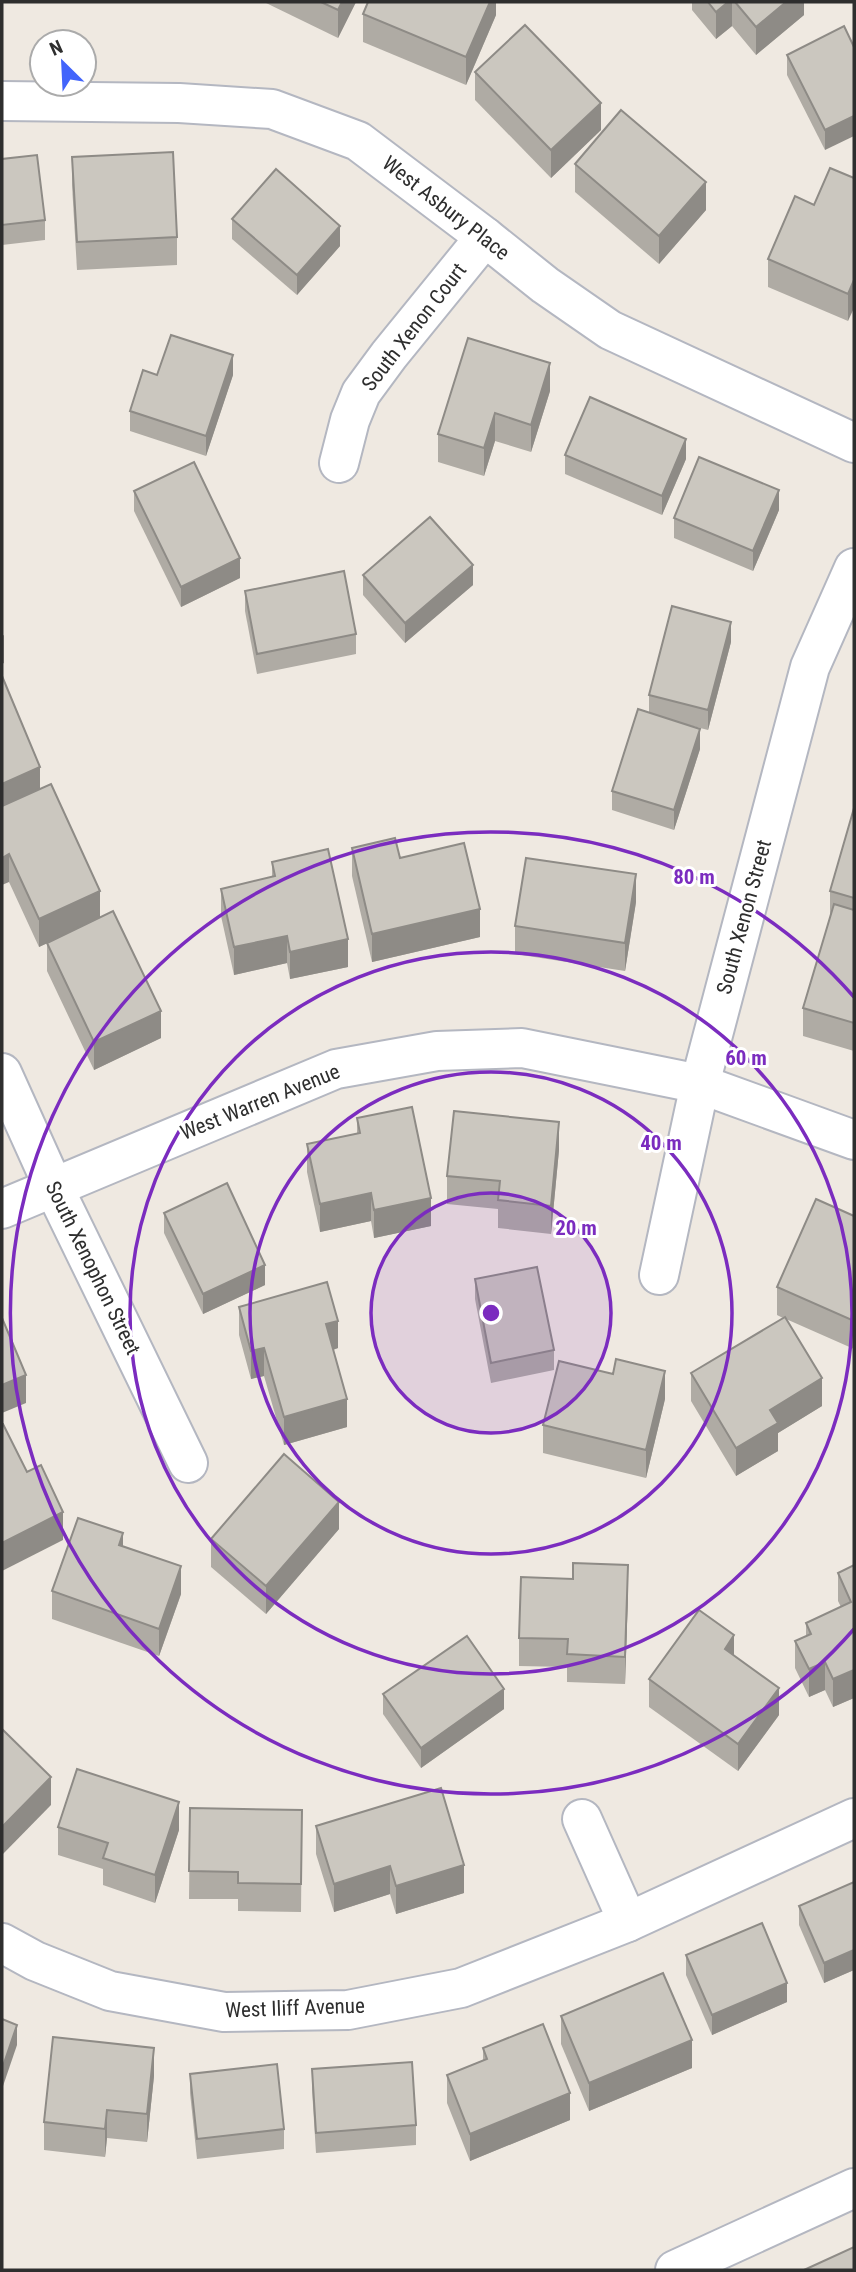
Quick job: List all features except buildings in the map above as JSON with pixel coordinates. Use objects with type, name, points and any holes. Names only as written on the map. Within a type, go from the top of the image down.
[{"type":"street","name":"West Asbury Place","points":[[2,101],[179,103],[272,109],[358,141],[545,285],[610,330],[854,443]]},
{"type":"street","name":"South Xenon Court","points":[[339,463],[361,393],[485,237]]},
{"type":"street","name":"South Xenon Street","points":[[659,1275],[700,1084],[810,667],[854,568]]},
{"type":"street","name":"West Warren Avenue","points":[[2,1209],[336,1069],[437,1051],[522,1048],[700,1084],[854,1140]]},
{"type":"street","name":"South Xenophon Street","points":[[2,1073],[53,1186],[188,1463]]},
{"type":"street","name":"West Iliff Avenue","points":[[2,1943],[35,1961],[110,1991],[224,2012],[348,2010],[461,1989],[628,1922],[854,1818]]},
{"type":"street","points":[[582,1819],[628,1922]]},
{"type":"street","points":[[675,2270],[854,2188]]}]
